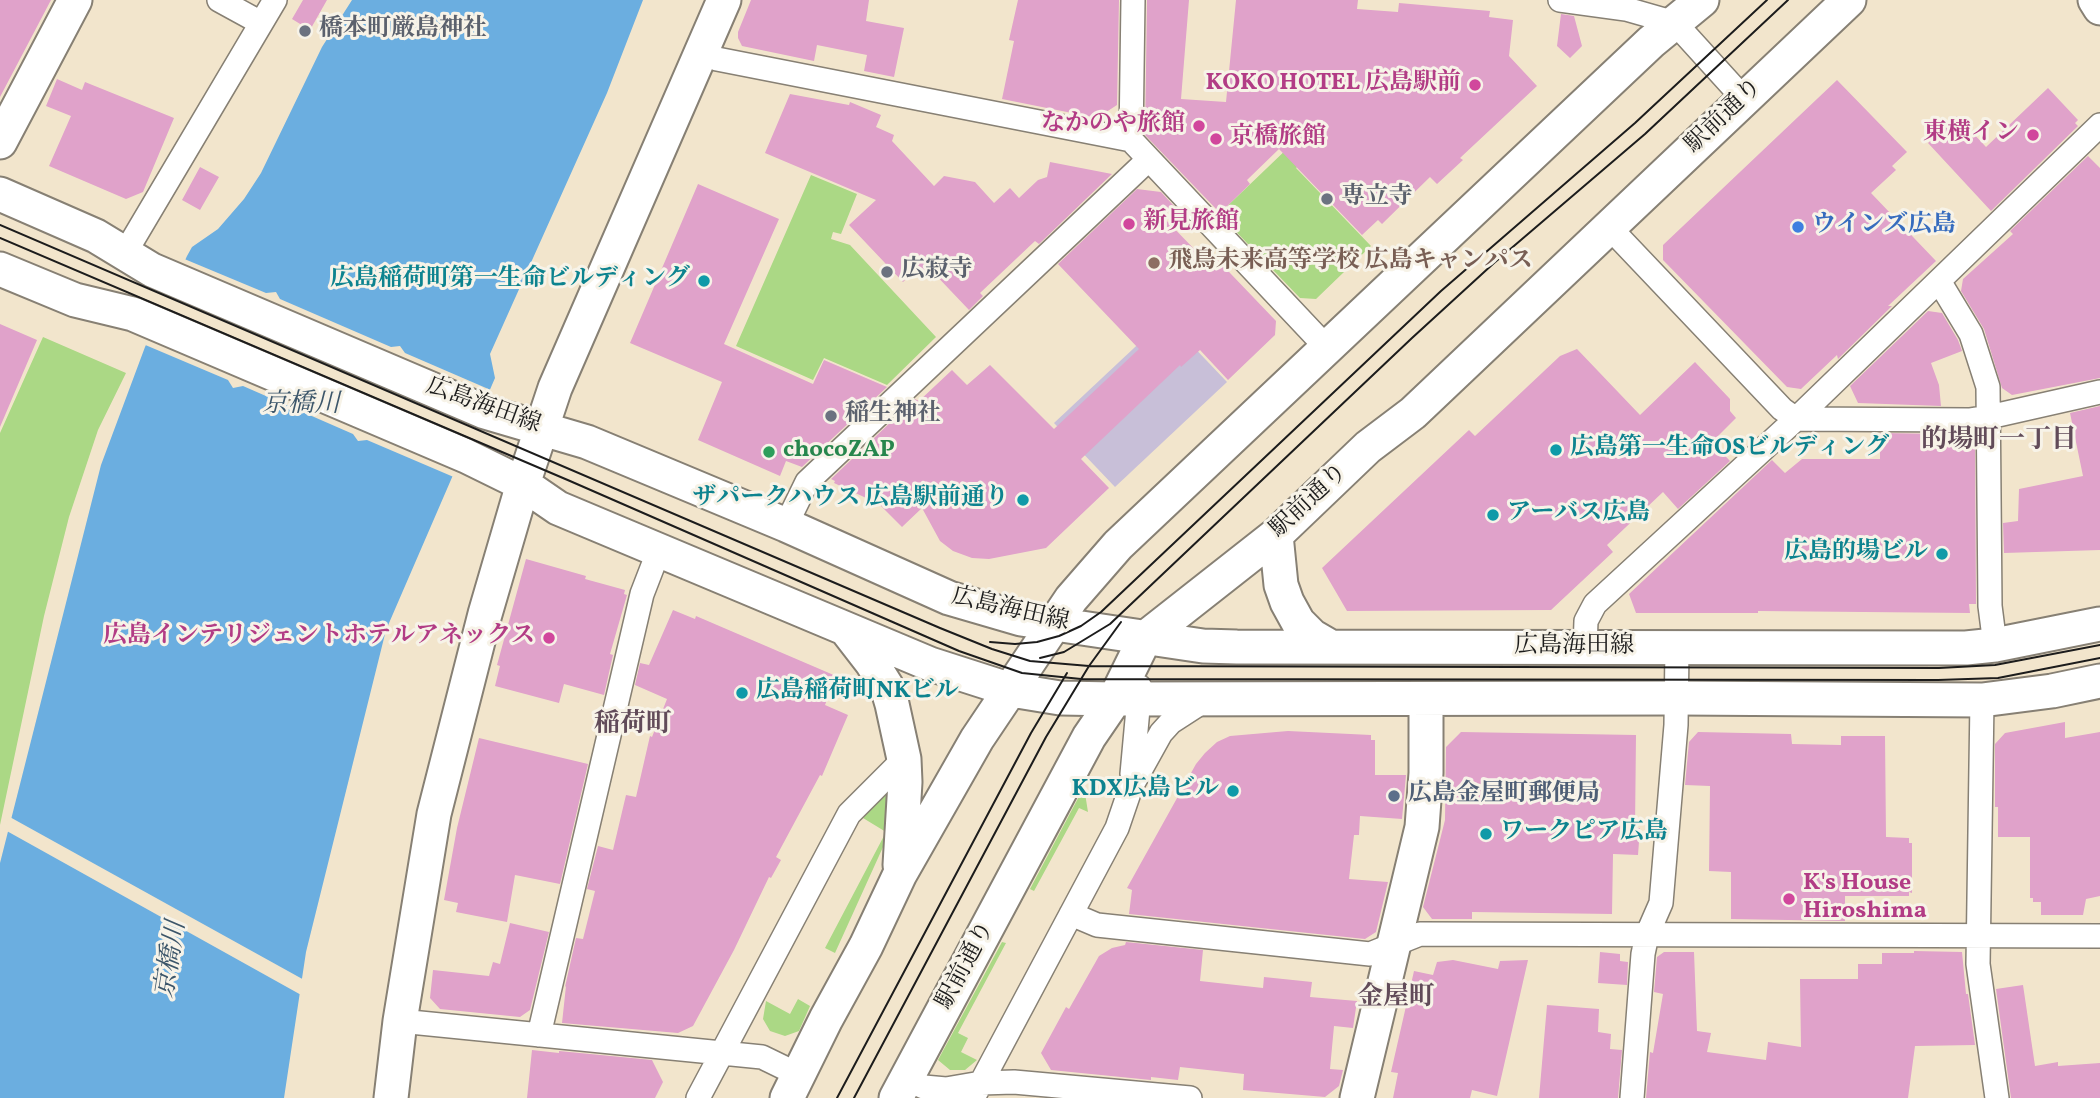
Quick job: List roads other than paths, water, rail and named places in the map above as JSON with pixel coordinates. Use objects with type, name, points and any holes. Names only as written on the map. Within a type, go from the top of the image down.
[{"type":"street","points":[[0,142],[75,0]]},
{"type":"street","points":[[219,0],[261,23]]},
{"type":"street","points":[[125,253],[275,0]]},
{"type":"street","points":[[391,1098],[400,1021],[434,814],[485,614],[523,484],[555,388],[724,0]]},
{"type":"street","points":[[1131,141],[1133,0]]},
{"type":"street","points":[[1560,0],[1626,9],[1675,23],[1744,99]]},
{"type":"street","points":[[400,1021],[762,1057],[793,1087],[900,874],[977,739],[1071,599],[1118,545],[1651,42],[1702,0]]},
{"type":"street","name":"駅前通り","points":[[902,1088],[1089,737],[1127,699],[1145,638],[1276,535],[1368,447],[1413,413],[1849,0]]},
{"type":"street","points":[[2095,0],[2100,8]]},
{"type":"street","points":[[701,52],[717,59],[1131,141],[1327,348]]},
{"type":"street","points":[[1585,648],[1586,621],[1595,604],[1796,419],[2100,125]]},
{"type":"street","points":[[786,526],[807,482],[1148,160]]},
{"type":"street","name":"広島海田線","points":[[0,194],[96,236],[168,277],[485,412],[587,442],[949,598],[1011,617],[1203,646],[1331,647],[1937,649],[1995,645],[2100,624]]},
{"type":"street","points":[[1609,227],[1782,409],[1796,419],[1969,419],[2100,392]]},
{"type":"street","name":"広島海田線","points":[[0,269],[75,300],[134,314],[466,456],[523,484],[558,508],[929,664],[1011,690],[1060,698],[1205,700],[1982,700],[2052,691],[2100,681]]},
{"type":"street","points":[[1939,281],[1971,334],[1988,387],[1990,606],[1995,645]]},
{"type":"street","points":[[1276,535],[1280,585],[1287,602],[1298,622],[1312,636],[1331,647]]},
{"type":"street","points":[[539,1035],[642,594],[659,550]]},
{"type":"street","points":[[847,631],[887,687],[904,759],[900,874]]},
{"type":"street","points":[[1632,1098],[1643,954],[1647,935],[1661,903],[1676,726],[1677,648]]},
{"type":"street","points":[[1127,699],[1131,787]]},
{"type":"street","points":[[1357,1098],[1422,827],[1426,773],[1426,699]]},
{"type":"street","points":[[977,1091],[1117,828],[1131,787],[1161,733],[1171,722],[1205,700]]},
{"type":"street","points":[[1982,700],[1978,964],[1997,1098]]},
{"type":"street","points":[[698,1098],[849,814],[904,759]]},
{"type":"street","points":[[1071,914],[1097,925],[1370,954],[1420,934],[2100,936]]},
{"type":"street","points":[[902,1088],[977,1091],[1014,1082],[1190,1098]]},
{"type":"water","name":"京橋川","points":[[352,0],[643,0],[607,93],[490,354],[495,378],[386,630],[306,952],[284,1098],[0,1098],[0,863],[101,465],[145,347],[187,256],[192,247],[218,229],[244,199],[261,173],[322,47]]},
{"type":"tram line","points":[[990,642],[1037,642],[1081,626],[1101,612],[1441,291],[1635,123],[1767,0]]},
{"type":"tram line","points":[[1040,658],[1064,652],[1110,624],[1412,338],[1494,263],[1645,134],[1788,0]]},
{"type":"tram line","points":[[0,225],[940,628],[1030,661],[1089,666],[1939,668],[1995,665],[2100,645]]},
{"type":"tram line","points":[[0,238],[570,481],[959,651],[1022,673],[1081,679],[1938,680],[1998,678],[2100,658]]},
{"type":"tram line","points":[[854,1098],[1046,737],[1089,666],[1121,622]]},
{"type":"tram line","points":[[837,1098],[1031,733],[1067,673]]},
{"type":"place","name":"橋本町厳島神社","points":[[305,31]]},
{"type":"place","name":"KOKO HOTEL 広島駅前","points":[[1475,85]]},
{"type":"place","name":"なかのや旅館","points":[[1199,126]]},
{"type":"place","name":"東横イン","points":[[2033,135]]},
{"type":"place","name":"京橋旅館","points":[[1216,139]]},
{"type":"place","name":"専立寺","points":[[1327,199]]},
{"type":"place","name":"新見旅館","points":[[1129,224]]},
{"type":"place","name":"ウインズ広島","points":[[1798,227]]},
{"type":"place","name":"飛鳥未来高等学校 広島キャンパス","points":[[1154,263]]},
{"type":"place","name":"広寂寺","points":[[887,272]]},
{"type":"place","name":"広島稲荷町第一生命ビルディング","points":[[704,281]]},
{"type":"place","name":"稲生神社","points":[[831,416]]},
{"type":"place","name":"広島第一生命OSビルディング","points":[[1556,450]]},
{"type":"place","name":"chocoZAP","points":[[769,452]]},
{"type":"place","name":"ザパークハウス 広島駅前通り","points":[[1023,500]]},
{"type":"place","name":"アーバス広島","points":[[1493,515]]},
{"type":"place","name":"広島的場ビル","points":[[1942,554]]},
{"type":"place","name":"広島インテリジェントホテルアネックス","points":[[549,638]]},
{"type":"place","name":"広島稲荷町NKビル","points":[[742,693]]},
{"type":"place","name":"KDX広島ビル","points":[[1233,791]]},
{"type":"place","name":"広島金屋町郵便局","points":[[1394,796]]},
{"type":"place","name":"ワークピア広島","points":[[1486,834]]},
{"type":"place","name":"K's House Hiroshima","points":[[1789,899]]},
{"type":"district","name":"的場町一丁目","points":[[1999,442]]},
{"type":"district","name":"稲荷町","points":[[633,726]]},
{"type":"district","name":"金屋町","points":[[1396,999]]}]
